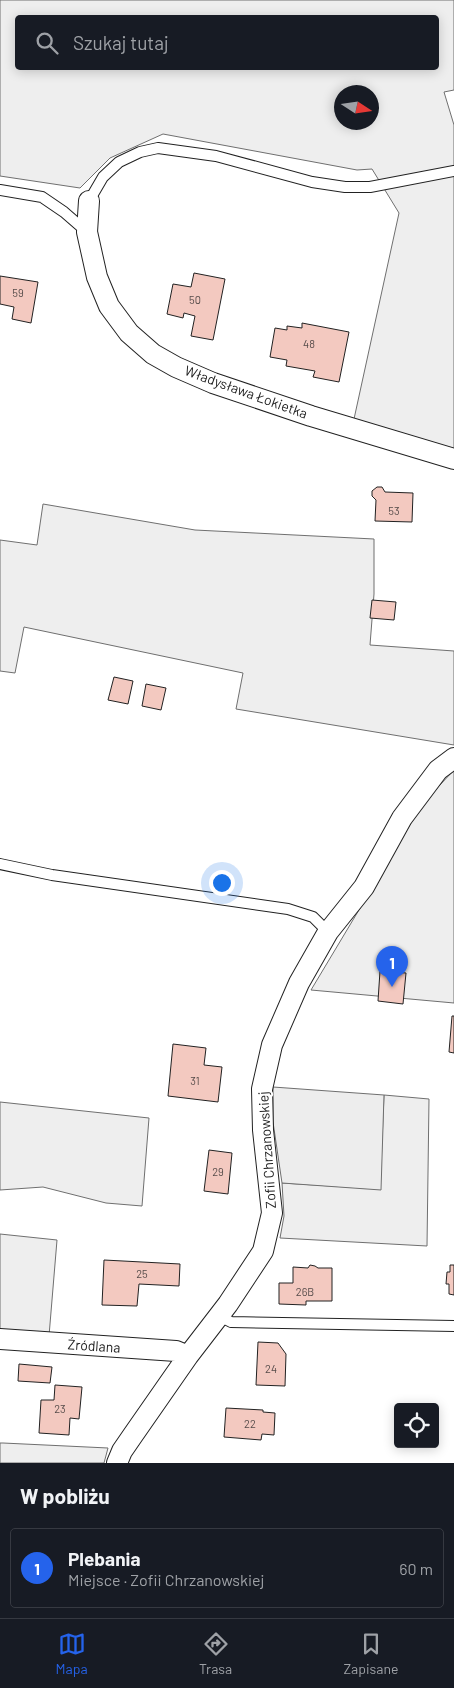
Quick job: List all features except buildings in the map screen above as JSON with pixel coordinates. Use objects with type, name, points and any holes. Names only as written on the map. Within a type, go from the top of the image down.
[{"type":"street","name":"Władysława Łokietka","points":[[88,201],[87,232],[97,277],[109,306],[129,333],[153,354],[176,367],[213,383],[311,416],[454,459]]},
{"type":"street","name":"Zofii Chrzanowskiej","points":[[117,1463],[122,1451],[263,1251],[272,1213],[263,1130],[262,1090],[272,1045],[299,983],[328,932],[364,887],[402,818],[438,770],[454,758]]},
{"type":"street","name":"Źródlana","points":[[0,1339],[176,1351],[188,1356]]},
{"type":"lane","name":"Władysława Łokietka","points":[[88,201],[103,177],[119,162],[140,152],[158,148],[216,156],[312,182],[345,187],[370,186],[454,171]]},
{"type":"lane","points":[[0,190],[42,198],[64,212],[87,232]]},
{"type":"lane","points":[[0,864],[52,875],[288,909],[313,917],[328,932]]},
{"type":"lane","points":[[219,1316],[231,1322],[454,1326]]},
{"type":"shaded area","points":[[0,0],[454,0],[454,90],[444,92],[454,125],[454,449],[354,419],[399,213],[372,169],[357,170],[163,134],[110,158],[80,188],[0,176]]},
{"type":"shaded area","points":[[43,504],[195,530],[374,539],[374,594],[370,645],[454,651],[454,745],[236,709],[243,673],[24,627],[15,673],[0,671],[0,540],[37,545]]},
{"type":"shaded area","points":[[454,770],[454,1003],[311,990],[423,803]]},
{"type":"shaded area","points":[[273,1087],[384,1095],[381,1190],[282,1183],[273,1122]]},
{"type":"shaded area","points":[[384,1095],[429,1099],[427,1246],[280,1238],[284,1216],[282,1183],[380,1189]]},
{"type":"shaded area","points":[[0,1102],[149,1118],[142,1206],[106,1203],[43,1187],[0,1190]]},
{"type":"shaded area","points":[[0,1234],[57,1240],[49,1336],[0,1332]]},
{"type":"shaded area","points":[[0,1443],[108,1448],[104,1463],[0,1463]]},
{"type":"place","name":"Plebania","points":[[392,987]]}]
